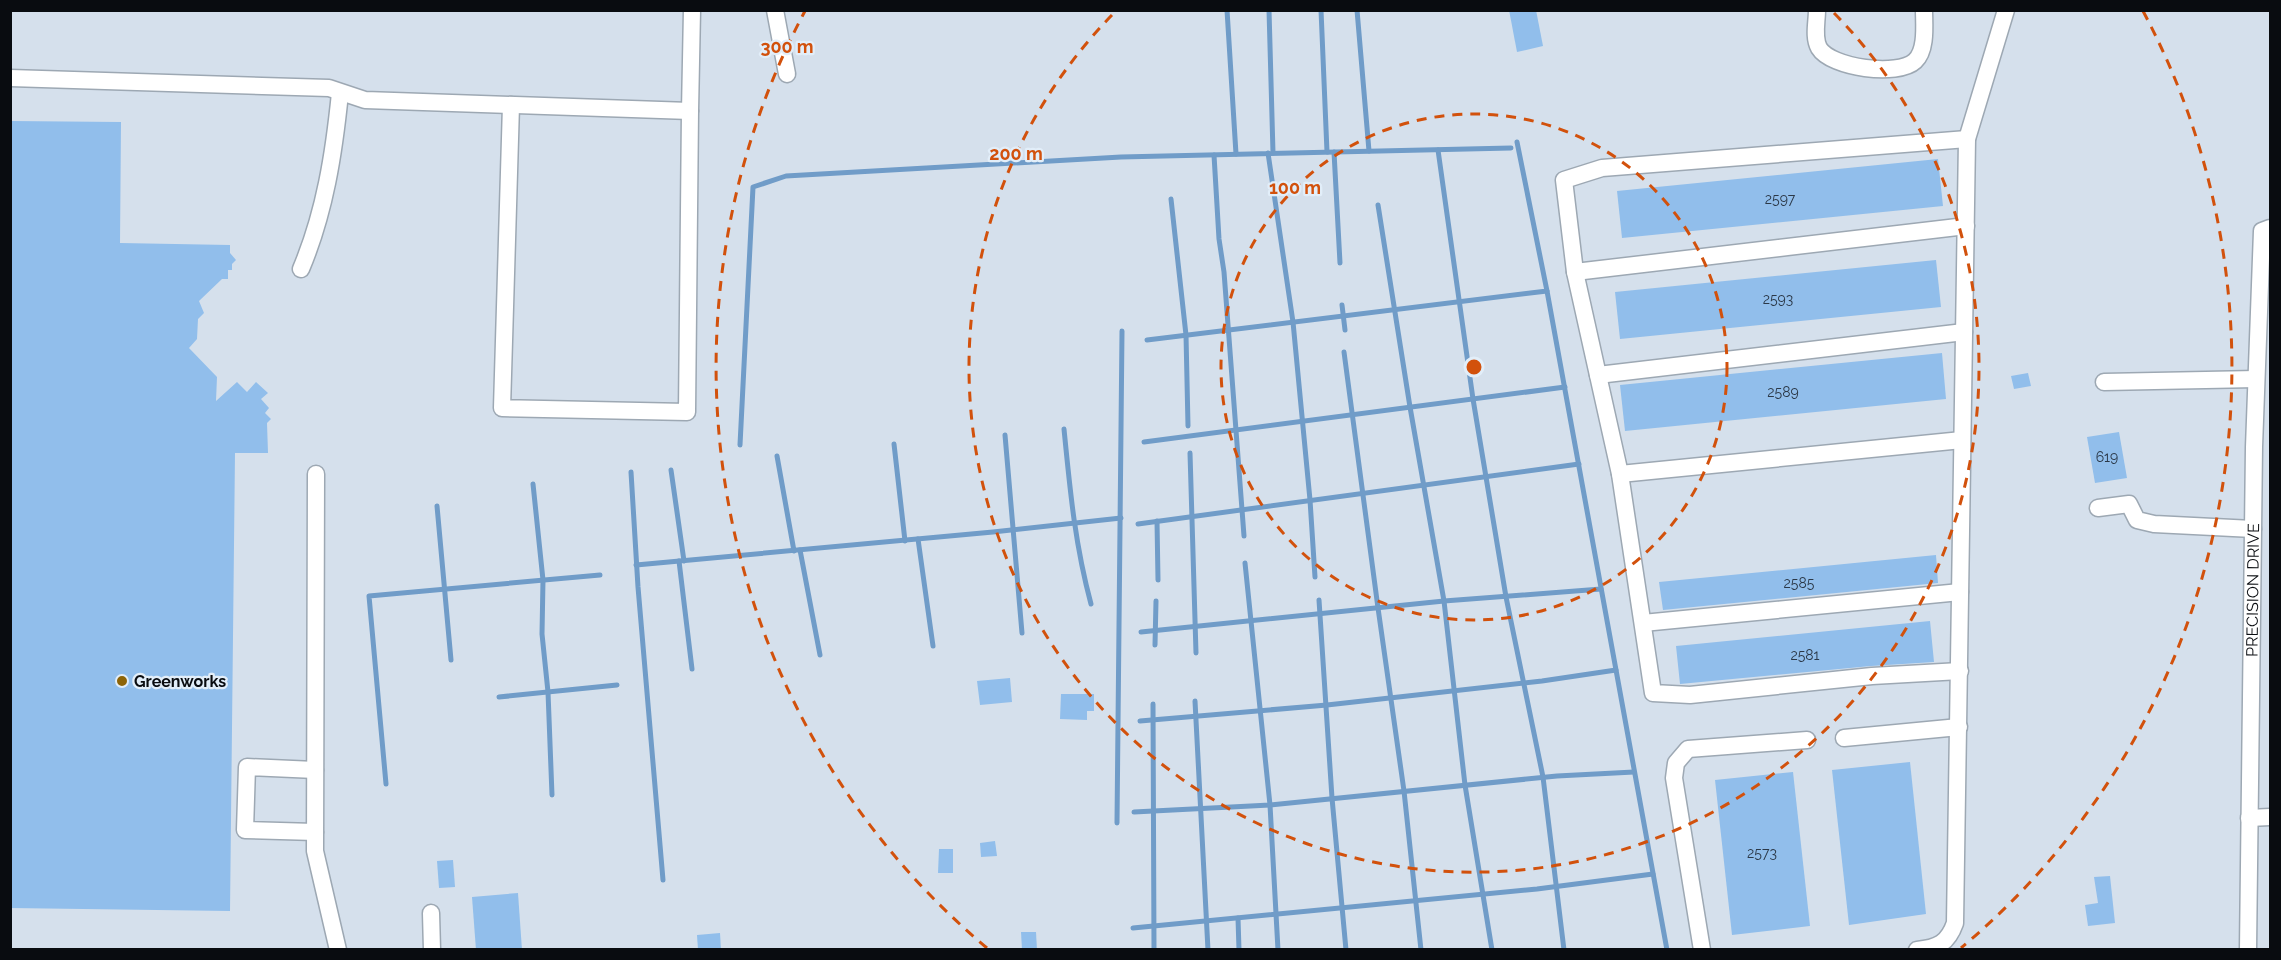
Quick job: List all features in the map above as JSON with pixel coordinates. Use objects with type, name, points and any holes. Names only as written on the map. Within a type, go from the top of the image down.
[{"type":"street","points":[[512,105],[502,408],[687,412],[692,10]]},
{"type":"street","points":[[775,10],[787,74]]},
{"type":"street","points":[[1817,10],[1816,39],[1823,53],[1842,62],[1886,70],[1905,66],[1916,60],[1920,52],[1924,10]]},
{"type":"street","points":[[1917,950],[1933,948],[1944,943],[1951,935],[1955,923],[1967,140],[2006,10]]},
{"type":"street","points":[[10,78],[329,88],[365,100],[690,111]]},
{"type":"street","points":[[301,269],[313,241],[324,202],[336,140],[340,93]]},
{"type":"street","points":[[1960,671],[1872,676],[1689,695],[1653,693],[1620,474],[1575,272],[1564,180],[1602,168],[1967,140]]},
{"type":"street","points":[[1575,272],[1966,226]]},
{"type":"street","name":"PRECISION DRIVE","points":[[2248,950],[2253,529],[2262,447],[2256,379],[2266,229]]},
{"type":"street","points":[[1598,375],[1964,332]]},
{"type":"street","points":[[2104,382],[2256,379]]},
{"type":"street","points":[[1620,474],[1962,440]]},
{"type":"street","points":[[316,474],[315,851],[338,950]]},
{"type":"street","points":[[2097,508],[2129,504],[2137,520],[2154,524],[2253,529]]},
{"type":"street","points":[[1643,623],[1960,592]]},
{"type":"street","points":[[1844,738],[1959,728]]},
{"type":"street","points":[[1702,950],[1674,778],[1676,763],[1688,749],[1807,740]]},
{"type":"street","points":[[315,770],[247,768],[244,830],[315,832]]},
{"type":"street","points":[[2249,818],[2271,817]]},
{"type":"street","points":[[431,913],[432,950]]},
{"type":"building","points":[[1509,10],[1536,10],[1543,46],[1517,52]]},
{"type":"building","name":"Greenworks","points":[[10,121],[121,122],[120,243],[230,245],[230,253],[236,260],[232,264],[232,270],[228,270],[228,279],[222,279],[199,301],[204,313],[198,319],[197,339],[189,348],[217,377],[216,401],[237,382],[247,392],[256,382],[268,393],[261,399],[269,408],[265,413],[271,419],[267,423],[268,453],[235,453],[230,911],[10,908]]},
{"type":"building","points":[[1938,159],[1943,206],[1622,238],[1617,191]]},
{"type":"building","points":[[1936,260],[1941,307],[1620,339],[1615,292]]},
{"type":"building","points":[[1942,353],[1946,399],[1625,431],[1620,385]]},
{"type":"building","points":[[2028,373],[2031,386],[2014,389],[2011,376]]},
{"type":"building","points":[[2119,432],[2127,478],[2095,483],[2087,437]]},
{"type":"building","points":[[1936,555],[1938,583],[1663,610],[1659,582]]},
{"type":"building","points":[[1930,621],[1934,662],[1680,684],[1676,646]]},
{"type":"building","points":[[1010,678],[1012,702],[980,705],[977,681]]},
{"type":"building","points":[[1061,694],[1094,694],[1094,711],[1087,711],[1087,720],[1060,719]]},
{"type":"building","points":[[1910,762],[1926,914],[1849,925],[1832,770]]},
{"type":"building","points":[[1793,772],[1810,926],[1732,935],[1715,780]]},
{"type":"building","points":[[995,841],[997,856],[981,857],[980,843]]},
{"type":"building","points":[[939,849],[953,849],[953,873],[938,873]]},
{"type":"building","points":[[453,860],[455,887],[439,888],[437,861]]},
{"type":"building","points":[[2110,876],[2115,923],[2088,926],[2085,905],[2098,903],[2094,877]]},
{"type":"building","points":[[518,893],[522,950],[476,950],[472,897]]},
{"type":"building","points":[[1021,932],[1036,932],[1037,950],[1022,950]]},
{"type":"building","points":[[720,933],[721,950],[698,950],[697,935]]},
{"type":"waterway","points":[[1227,10],[1236,154]]},
{"type":"waterway","points":[[1269,10],[1273,153]]},
{"type":"waterway","points":[[1321,10],[1327,152]]},
{"type":"waterway","points":[[1357,10],[1369,151]]},
{"type":"waterway","points":[[1147,340],[1547,291],[1517,142]]},
{"type":"waterway","points":[[740,445],[753,187],[786,176],[1121,157],[1511,148]]},
{"type":"waterway","points":[[1438,150],[1473,399],[1506,597],[1543,777],[1564,950]]},
{"type":"waterway","points":[[1334,152],[1340,263]]},
{"type":"waterway","points":[[1268,153],[1293,322],[1315,577]]},
{"type":"waterway","points":[[1214,155],[1244,536]]},
{"type":"waterway","points":[[1171,199],[1186,335],[1188,426]]},
{"type":"waterway","points":[[1378,205],[1444,601],[1465,785],[1492,950]]},
{"type":"waterway","points":[[1547,291],[1667,950]]},
{"type":"waterway","points":[[1342,305],[1345,330]]},
{"type":"waterway","points":[[1117,823],[1122,331]]},
{"type":"waterway","points":[[1344,352],[1404,791],[1421,950]]},
{"type":"waterway","points":[[1144,442],[1565,387]]},
{"type":"waterway","points":[[1064,429],[1077,539],[1091,604]]},
{"type":"waterway","points":[[1005,435],[1022,633]]},
{"type":"waterway","points":[[894,444],[905,541]]},
{"type":"waterway","points":[[1190,453],[1196,653]]},
{"type":"waterway","points":[[777,456],[794,551]]},
{"type":"waterway","points":[[1138,524],[1579,464]]},
{"type":"waterway","points":[[671,470],[684,561]]},
{"type":"waterway","points":[[631,472],[638,587],[663,880]]},
{"type":"waterway","points":[[533,484],[543,580],[542,634],[548,692],[552,795]]},
{"type":"waterway","points":[[437,506],[451,660]]},
{"type":"waterway","points":[[636,565],[1121,518]]},
{"type":"waterway","points":[[1157,521],[1158,580]]},
{"type":"waterway","points":[[918,539],[933,646]]},
{"type":"waterway","points":[[800,550],[820,655]]},
{"type":"waterway","points":[[679,561],[692,669]]},
{"type":"waterway","points":[[1245,563],[1270,805],[1278,950]]},
{"type":"waterway","points":[[386,784],[369,596],[600,575]]},
{"type":"waterway","points":[[1141,632],[1444,601],[1601,589]]},
{"type":"waterway","points":[[1319,600],[1332,798],[1346,950]]},
{"type":"waterway","points":[[1155,645],[1156,601]]},
{"type":"waterway","points":[[1140,721],[1327,705],[1542,681],[1616,670]]},
{"type":"waterway","points":[[499,697],[617,685]]},
{"type":"waterway","points":[[1195,701],[1208,950]]},
{"type":"waterway","points":[[1153,704],[1154,950]]},
{"type":"waterway","points":[[1134,812],[1270,805],[1557,776],[1634,772]]},
{"type":"waterway","points":[[1133,928],[1537,889],[1653,874]]},
{"type":"waterway","points":[[1238,918],[1239,950]]},
{"type":"place","name":"Greenworks","points":[[122,681]]}]
